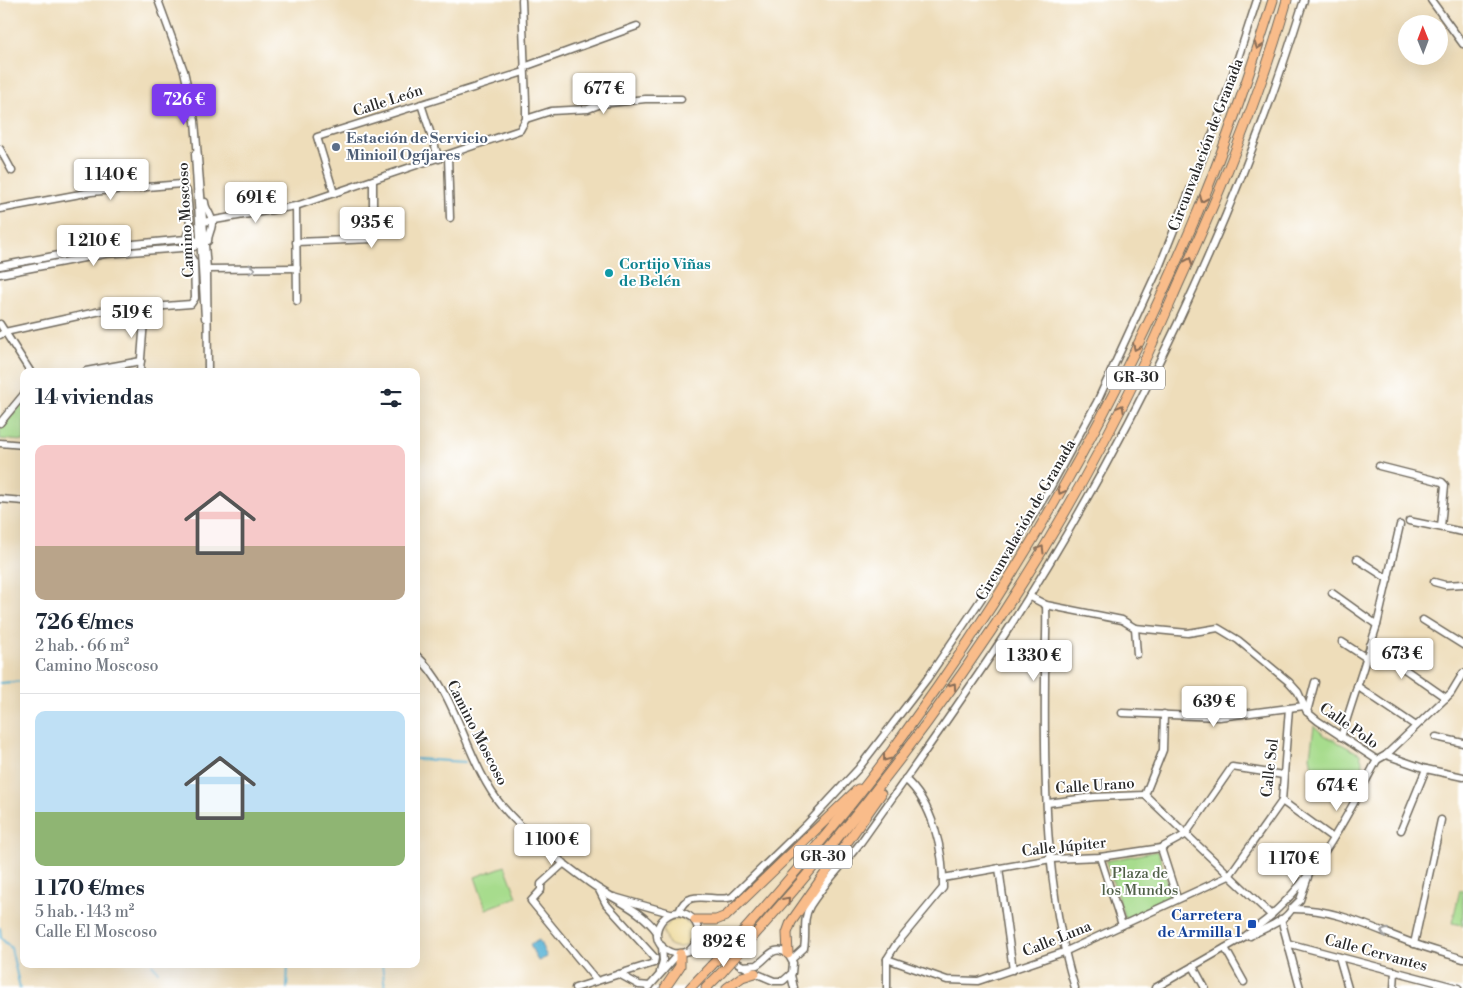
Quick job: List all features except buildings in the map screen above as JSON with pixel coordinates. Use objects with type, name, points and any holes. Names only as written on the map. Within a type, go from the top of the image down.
[{"type":"highway","name":"Circunvalación de Granada","points":[[690,988],[733,943],[824,838],[904,734],[992,607],[1093,434],[1125,371],[1204,197],[1273,0]]},
{"type":"highway","name":"Circunvalación de Granada","points":[[706,988],[824,856],[899,761],[977,652],[1016,591],[1098,452],[1137,377],[1230,165],[1287,0]]},
{"type":"highway","points":[[790,957],[787,933],[791,922],[891,780],[899,761]]},
{"type":"highway","points":[[694,920],[716,920],[726,916],[799,848],[852,794],[868,782]]},
{"type":"highway","points":[[665,988],[680,966],[679,954]]},
{"type":"highway","points":[[727,988],[742,977],[755,974]]},
{"type":"street","name":"Camino Moscoso","points":[[158,0],[190,91],[201,187],[203,222],[201,234]]},
{"type":"street","points":[[679,912],[686,902],[695,897],[726,900],[732,897],[806,825],[858,769],[927,679],[990,586],[1050,488],[1097,402],[1160,265],[1216,125],[1257,0]]},
{"type":"street","points":[[790,957],[804,948],[805,918],[810,906],[848,859],[905,779],[1028,596],[1124,429],[1187,301],[1259,132],[1304,0]]},
{"type":"street","points":[[1431,0],[1463,44]]},
{"type":"street","points":[[196,192],[199,196],[200,216],[203,222],[296,206],[511,135],[520,130],[526,119],[522,1]]},
{"type":"street","name":"Calle León","points":[[334,194],[317,137],[524,69],[637,26]]},
{"type":"street","points":[[526,119],[551,111],[588,109],[600,104],[681,99]]},
{"type":"street","points":[[422,104],[439,159]]},
{"type":"street","name":"Camino Moscoso","points":[[196,142],[194,166],[196,192],[207,269],[206,327]]},
{"type":"street","points":[[1,152],[12,171]]},
{"type":"street","points":[[448,156],[450,218]]},
{"type":"street","points":[[296,242],[373,239],[373,181]]},
{"type":"street","points":[[0,209],[91,192],[182,184],[187,191],[190,224],[186,248],[194,262],[194,301],[191,304],[101,311],[2,333]]},
{"type":"street","points":[[201,187],[204,193],[205,206],[211,214],[212,221],[208,238],[209,264],[207,269],[297,268]]},
{"type":"street","points":[[296,206],[297,301]]},
{"type":"street","points":[[201,234],[200,243],[204,276],[207,282]]},
{"type":"street","points":[[0,266],[102,246],[186,239],[193,239],[200,243]]},
{"type":"street","name":"Camino Moscoso","points":[[200,243],[208,368]]},
{"type":"street","points":[[0,274],[104,254],[186,248],[200,243]]},
{"type":"street","points":[[140,368],[145,308]]},
{"type":"street","points":[[0,324],[2,333],[28,368]]},
{"type":"street","points":[[104,368],[141,362]]},
{"type":"street","points":[[0,423],[20,399]]},
{"type":"street","points":[[0,443],[20,445]]},
{"type":"street","points":[[1379,466],[1442,482],[1445,485],[1441,528]]},
{"type":"street","points":[[0,499],[20,501]]},
{"type":"street","points":[[1409,521],[1463,532]]},
{"type":"street","points":[[1341,737],[1358,686],[1365,657],[1377,625],[1400,525]]},
{"type":"street","points":[[1357,559],[1388,579]]},
{"type":"street","points":[[1434,582],[1444,585],[1463,584]]},
{"type":"street","points":[[1332,593],[1377,625]]},
{"type":"street","name":"Calle Polo","points":[[1028,596],[1046,605],[1122,620],[1135,628],[1188,633],[1218,628],[1238,640],[1289,682],[1298,692],[1305,709],[1341,737],[1377,760]]},
{"type":"street","points":[[1046,605],[1046,757],[1051,859],[1057,918],[1064,952],[1075,988]]},
{"type":"street","points":[[1424,620],[1463,646]]},
{"type":"street","points":[[1135,628],[1137,654]]},
{"type":"street","points":[[1342,642],[1365,657]]},
{"type":"street","points":[[1370,645],[1446,698]]},
{"type":"street","name":"Camino Moscoso","points":[[420,660],[440,686],[490,790],[508,813],[564,863],[599,889],[648,920],[657,932]]},
{"type":"street","points":[[1275,918],[1333,838],[1377,760],[1386,755],[1446,698],[1463,673]]},
{"type":"street","points":[[1122,713],[1219,717],[1290,708],[1305,709],[1315,682]]},
{"type":"street","points":[[1358,686],[1416,726]]},
{"type":"street","name":"Calle Sol","points":[[1229,876],[1282,801],[1290,708]]},
{"type":"street","points":[[1164,714],[1163,750],[1145,795],[1185,835],[1275,918],[1287,943],[1300,988]]},
{"type":"street","points":[[1436,737],[1463,743]]},
{"type":"street","name":"Calle Polo","points":[[1386,755],[1426,768],[1463,777]]},
{"type":"street","points":[[1185,835],[1232,767],[1283,775]]},
{"type":"street","points":[[1401,830],[1426,768]]},
{"type":"street","points":[[887,988],[887,960],[895,946],[943,888],[944,878],[932,819],[918,792],[905,779]]},
{"type":"street","name":"Calle Urano","points":[[1048,803],[1094,797],[1145,795]]},
{"type":"street","points":[[1282,801],[1333,838]]},
{"type":"street","points":[[1414,944],[1441,820]]},
{"type":"street","name":"Calle Júpiter","points":[[944,878],[1051,859],[1100,857],[1161,848],[1185,835]]},
{"type":"street","points":[[1161,848],[1177,898]]},
{"type":"street","points":[[1100,857],[1122,925]]},
{"type":"street","points":[[564,863],[541,884],[541,890],[531,902],[597,981]]},
{"type":"street","points":[[999,868],[1013,970]]},
{"type":"street","points":[[1154,988],[1168,985],[1193,966],[1292,909],[1300,900],[1310,872]]},
{"type":"street","name":"Calle Luna","points":[[887,960],[947,980],[961,982],[978,981],[1064,952],[1177,898],[1229,876]]},
{"type":"street","points":[[576,988],[654,963],[655,958],[606,904],[599,889]]},
{"type":"street","name":"Camino Moscoso","points":[[610,896],[670,913]]},
{"type":"street","points":[[1284,904],[1292,909],[1317,910],[1336,914],[1414,944],[1463,959]]},
{"type":"street","points":[[659,975],[662,961],[662,946],[657,932],[662,920],[670,913],[679,912],[694,920],[699,933],[717,952],[755,974],[767,977]]},
{"type":"street","points":[[690,950],[696,943],[699,933]]},
{"type":"street","name":"Calle Cervantes","points":[[1287,943],[1458,988]]},
{"type":"street","points":[[662,946],[679,954]]},
{"type":"street","points":[[1225,948],[1244,982]]},
{"type":"street","points":[[628,980],[649,987],[679,954],[690,950],[717,952]]},
{"type":"street","points":[[742,966],[752,966],[763,961],[773,951],[781,950],[790,957],[794,966],[791,975],[794,988]]},
{"type":"street","points":[[1339,957],[1348,988]]},
{"type":"street","points":[[763,961],[762,970],[780,988]]},
{"type":"street","points":[[1193,966],[1205,988]]},
{"type":"street","points":[[1394,988],[1395,971]]},
{"type":"street","points":[[619,974],[635,988]]},
{"type":"street","points":[[774,982],[783,981],[791,975]]},
{"type":"green space","points":[[20,405],[20,441],[0,439],[0,430]]},
{"type":"green space","points":[[1314,726],[1324,735],[1360,754],[1365,772],[1336,801],[1314,778],[1310,756]]},
{"type":"green space","name":"Plaza de los Mundos","points":[[1158,851],[1172,897],[1125,919],[1106,861]]},
{"type":"green space","points":[[505,866],[517,897],[486,909],[475,877]]},
{"type":"green space","points":[[1460,890],[1463,890],[1463,925],[1452,923]]},
{"type":"sand","points":[[680,918],[692,926],[693,932],[687,944],[678,947],[668,944],[663,931],[671,920]]},
{"type":"water","points":[[539,940],[547,957],[538,961],[530,945]]},
{"type":"waterway","points":[[0,683],[20,681]]},
{"type":"waterway","points":[[420,759],[465,762]]},
{"type":"waterway","points":[[0,928],[1,938],[11,948],[20,988]]},
{"type":"waterway","points":[[287,988],[288,968]]},
{"type":"waterway","points":[[382,968],[385,988]]},
{"type":"place","name":"Estación de Servicio Minioil Ogíjares","points":[[336,147]]},
{"type":"place","name":"Cortijo Viñas de Belén","points":[[609,273]]},
{"type":"place","name":"Carretera de Armilla 1","points":[[1252,924]]}]
